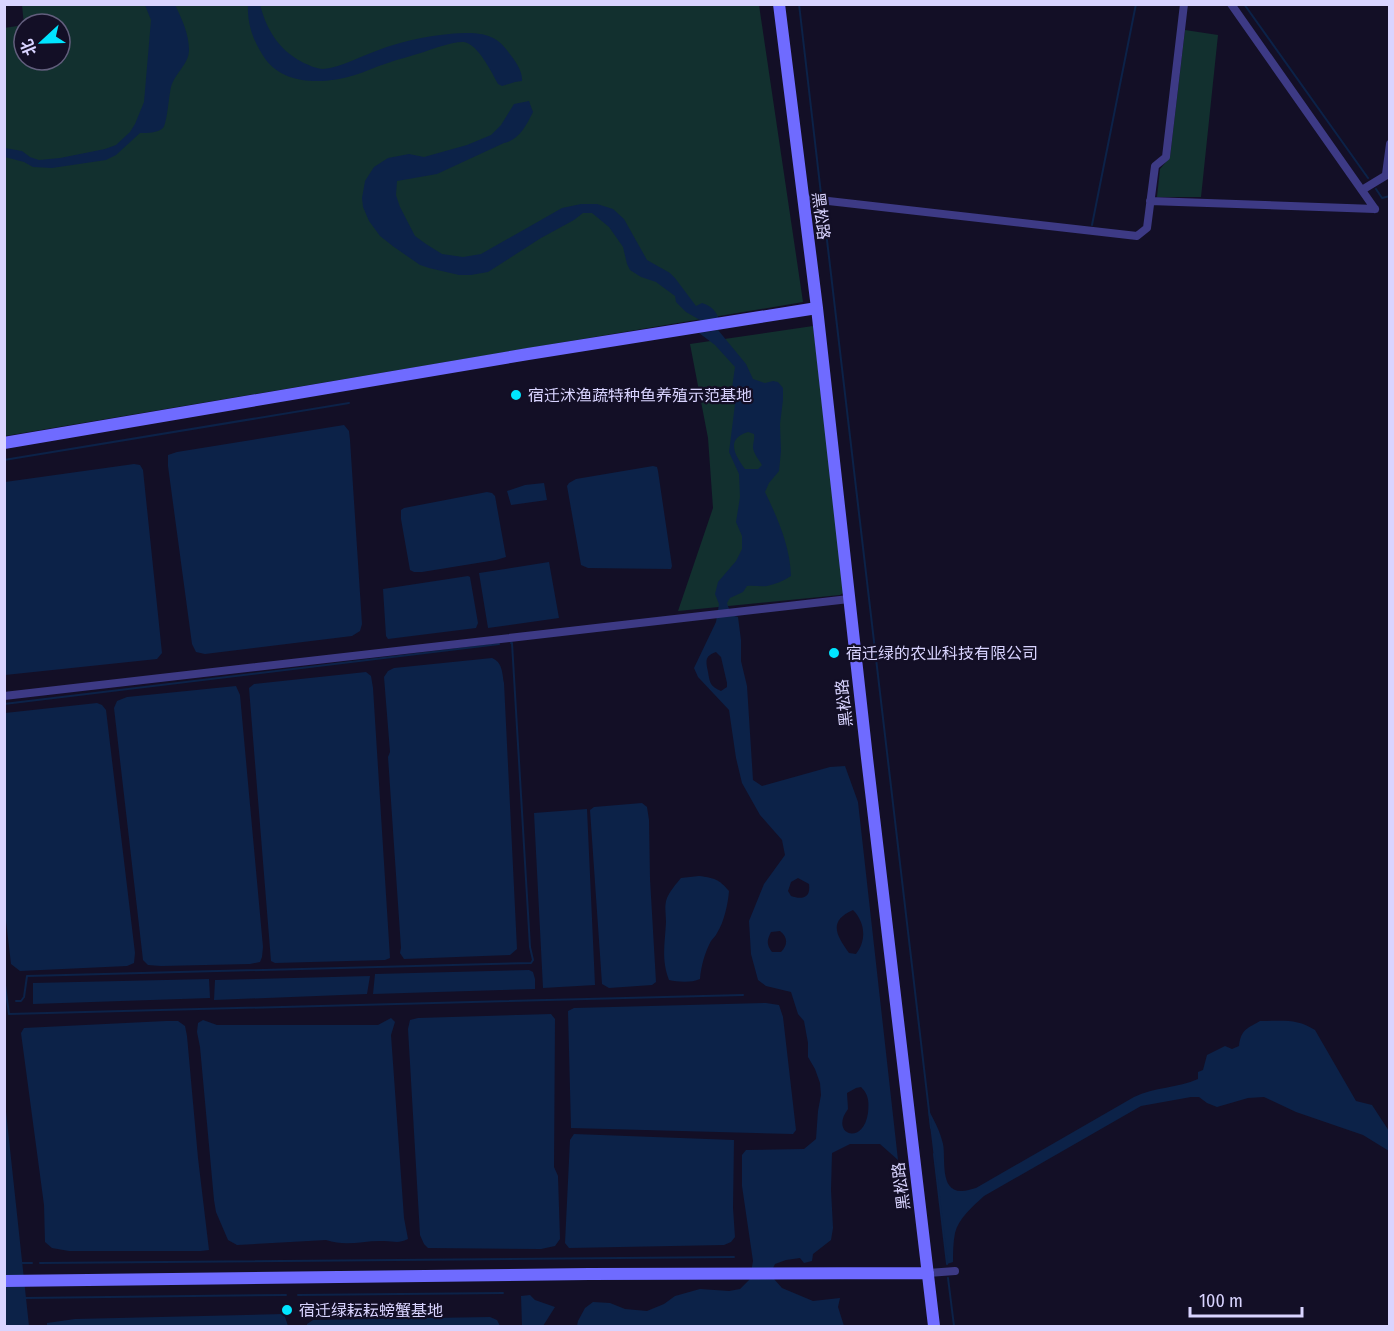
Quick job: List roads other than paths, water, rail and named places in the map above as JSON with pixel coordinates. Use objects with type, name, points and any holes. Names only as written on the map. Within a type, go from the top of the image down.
[{"type":"street","name":"黑松路","points":[[779,4],[849,599],[933,1273],[934,1326]]},
{"type":"street","points":[[802,198],[1137,236],[1147,228],[1155,166],[1166,157],[1184,4]]},
{"type":"street","points":[[1150,201],[1375,209],[1231,4]]},
{"type":"street","points":[[1362,190],[1388,173],[1389,144]]},
{"type":"street","points":[[4,443],[528,354],[816,308]]},
{"type":"street","points":[[4,696],[849,599]]},
{"type":"street","points":[[4,1281],[601,1274],[933,1273],[955,1270]]},
{"type":"water","points":[[145,5],[175,5],[185,27],[189,44],[187,60],[171,87],[163,128],[155,132],[140,133],[116,155],[106,160],[52,168],[33,167],[5,157],[5,148],[22,151],[39,160],[105,149],[116,145],[130,132],[144,102],[151,20]]},
{"type":"water","points":[[248,5],[260,5],[270,31],[280,45],[294,57],[315,68],[337,66],[387,47],[420,38],[471,33],[483,34],[502,44],[517,64],[522,81],[502,86],[498,84],[479,53],[464,42],[419,53],[344,78],[319,81],[295,79],[274,68],[262,54],[250,27]]},
{"type":"water","points":[[529,101],[533,112],[525,127],[514,139],[437,174],[397,181],[396,195],[415,236],[442,254],[463,257],[481,254],[562,208],[581,204],[597,204],[613,209],[624,219],[647,260],[670,273],[696,306],[702,303],[708,306],[720,321],[703,324],[676,302],[675,296],[656,282],[630,270],[623,247],[609,227],[592,213],[583,213],[488,272],[471,275],[459,275],[420,265],[380,236],[369,221],[362,198],[365,181],[374,167],[388,158],[409,154],[424,157],[467,145],[491,135],[501,125],[514,104]]},
{"type":"water","points":[[718,330],[746,364],[753,379],[765,383],[778,382],[783,388],[779,471],[765,492],[786,543],[791,576],[767,586],[747,586],[743,592],[730,598],[727,603],[731,615],[738,617],[741,661],[747,686],[753,780],[762,786],[830,767],[845,766],[858,802],[898,1160],[880,1144],[850,1144],[832,1153],[833,1228],[831,1240],[813,1254],[812,1261],[804,1263],[800,1258],[786,1260],[775,1264],[772,1270],[774,1279],[782,1288],[813,1301],[840,1298],[838,1307],[844,1326],[577,1326],[585,1308],[593,1302],[610,1303],[625,1309],[647,1311],[664,1304],[675,1296],[700,1289],[729,1291],[740,1289],[750,1279],[753,1261],[742,1186],[742,1155],[746,1150],[804,1149],[816,1139],[821,1095],[820,1083],[808,1057],[804,1021],[798,1014],[791,992],[766,986],[758,980],[751,954],[749,921],[764,884],[785,855],[782,840],[760,815],[742,783],[729,710],[698,677],[694,668],[716,622],[719,604],[715,594],[718,582],[736,561],[742,549],[742,536],[736,522],[740,497],[739,474],[729,452],[735,404],[731,395],[735,367],[715,345],[699,333]],"holes":[[[748,432],[754,434],[753,448],[762,465],[758,469],[745,469],[735,453],[734,443],[741,435]],[[716,652],[721,657],[727,683],[727,687],[721,691],[710,682],[706,662],[709,655]],[[798,878],[809,884],[809,892],[805,897],[791,896],[788,891],[791,882]],[[853,910],[862,926],[862,943],[856,954],[849,953],[838,934],[837,924],[845,914]],[[780,931],[786,938],[786,944],[781,952],[772,952],[768,942],[771,932]],[[861,1087],[868,1099],[865,1124],[854,1133],[849,1133],[842,1125],[848,1109],[847,1093]]]},
{"type":"water","points":[[344,425],[349,431],[350,440],[362,624],[360,631],[352,636],[205,654],[196,652],[192,644],[168,455]]},
{"type":"water","points":[[140,465],[143,470],[162,653],[157,659],[5,675],[5,482]]},
{"type":"water","points":[[657,467],[658,471],[671,569],[588,568],[581,565],[567,486],[569,483],[576,479]]},
{"type":"water","points":[[544,483],[547,500],[511,505],[507,491],[525,485]]},
{"type":"water","points":[[487,492],[495,496],[506,557],[422,572],[410,570],[401,510]]},
{"type":"water","points":[[549,562],[559,618],[488,628],[479,573]]},
{"type":"water","points":[[468,576],[478,623],[476,628],[388,639],[383,589]]},
{"type":"water","points":[[492,658],[500,665],[504,683],[517,949],[510,955],[404,959],[400,953],[384,677],[394,668]]},
{"type":"water","points":[[366,672],[371,676],[373,688],[390,958],[275,963],[271,961],[249,688],[254,684]]},
{"type":"water","points":[[236,686],[240,695],[263,947],[262,957],[260,962],[250,964],[148,965],[143,960],[114,708],[117,701],[127,697]]},
{"type":"water","points":[[97,703],[106,710],[135,953],[134,963],[127,966],[20,971],[11,964],[4,904],[5,713]]},
{"type":"water","points":[[642,803],[647,807],[649,820],[656,982],[652,985],[609,988],[602,984],[590,810],[594,807]]},
{"type":"water","points":[[587,809],[595,985],[543,988],[534,813]]},
{"type":"water","points":[[699,876],[716,880],[729,891],[725,913],[707,950],[700,979],[684,982],[669,980],[664,958],[666,901],[681,878]]},
{"type":"water","points":[[529,970],[533,972],[535,989],[373,994],[375,974]]},
{"type":"water","points":[[370,976],[367,994],[214,1000],[215,980]]},
{"type":"water","points":[[209,979],[210,998],[33,1004],[33,983]]},
{"type":"water","points":[[766,1003],[779,1005],[783,1017],[796,1130],[793,1134],[571,1128],[568,1011],[574,1008]]},
{"type":"water","points":[[551,1014],[555,1019],[554,1167],[558,1176],[560,1239],[555,1246],[541,1249],[428,1248],[420,1235],[408,1029],[410,1020]]},
{"type":"water","points":[[391,1018],[395,1022],[391,1035],[404,1218],[408,1239],[398,1242],[341,1243],[326,1240],[237,1245],[228,1240],[216,1212],[214,1200],[197,1032],[198,1023],[203,1020],[217,1025],[378,1025]]},
{"type":"water","points":[[178,1021],[185,1026],[187,1036],[209,1250],[69,1251],[52,1248],[45,1242],[44,1205],[21,1033],[24,1028]]},
{"type":"water","points":[[1260,1021],[1295,1022],[1315,1030],[1356,1101],[1372,1105],[1389,1131],[1389,1151],[1363,1135],[1296,1112],[1264,1097],[1248,1098],[1217,1107],[1199,1097],[1141,1106],[984,1196],[959,1223],[954,1237],[953,1262],[947,1264],[928,1109],[942,1139],[945,1173],[950,1186],[962,1191],[976,1188],[1134,1097],[1198,1079],[1198,1072],[1203,1070],[1207,1055],[1225,1046],[1232,1049],[1239,1046],[1241,1036],[1245,1031]]},
{"type":"water","points":[[4,1093],[29,1326],[5,1326]]},
{"type":"water","points":[[574,1134],[734,1140],[735,1237],[724,1245],[569,1248],[565,1243],[570,1140]]},
{"type":"water","points":[[530,1295],[535,1300],[555,1307],[543,1326],[522,1326],[521,1296]]},
{"type":"water","points":[[284,1314],[288,1326],[47,1326],[47,1323],[75,1319]]},
{"type":"water","points":[[490,1317],[497,1320],[500,1326],[307,1326],[313,1320]]},
{"type":"waterway","points":[[799,4],[821,194]]},
{"type":"waterway","points":[[1092,225],[1136,4]]},
{"type":"waterway","points":[[1244,4],[1368,178]]},
{"type":"waterway","points":[[1376,189],[1382,198],[1390,196]]},
{"type":"waterway","points":[[823,206],[931,1128]]},
{"type":"waterway","points":[[4,460],[349,403]]},
{"type":"waterway","points":[[16,1001],[21,1001],[24,997],[27,976],[531,963],[533,960],[530,947],[511,643]]},
{"type":"waterway","points":[[4,704],[499,644]]},
{"type":"waterway","points":[[4,978],[9,1014],[743,995]]},
{"type":"waterway","points":[[934,1154],[947,1264]]},
{"type":"waterway","points":[[40,1263],[734,1257]]},
{"type":"waterway","points":[[22,1263],[32,1263]]},
{"type":"waterway","points":[[948,1278],[954,1326]]},
{"type":"waterway","points":[[298,1295],[503,1293]]},
{"type":"waterway","points":[[24,1298],[286,1295]]},
{"type":"place","name":"宿迁沭渔蔬特种鱼养殖示范基地","points":[[516,395]]},
{"type":"place","name":"宿迁绿的农业科技有限公司","points":[[834,653]]},
{"type":"place","name":"宿迁绿耘耘螃蟹基地","points":[[287,1310]]}]
